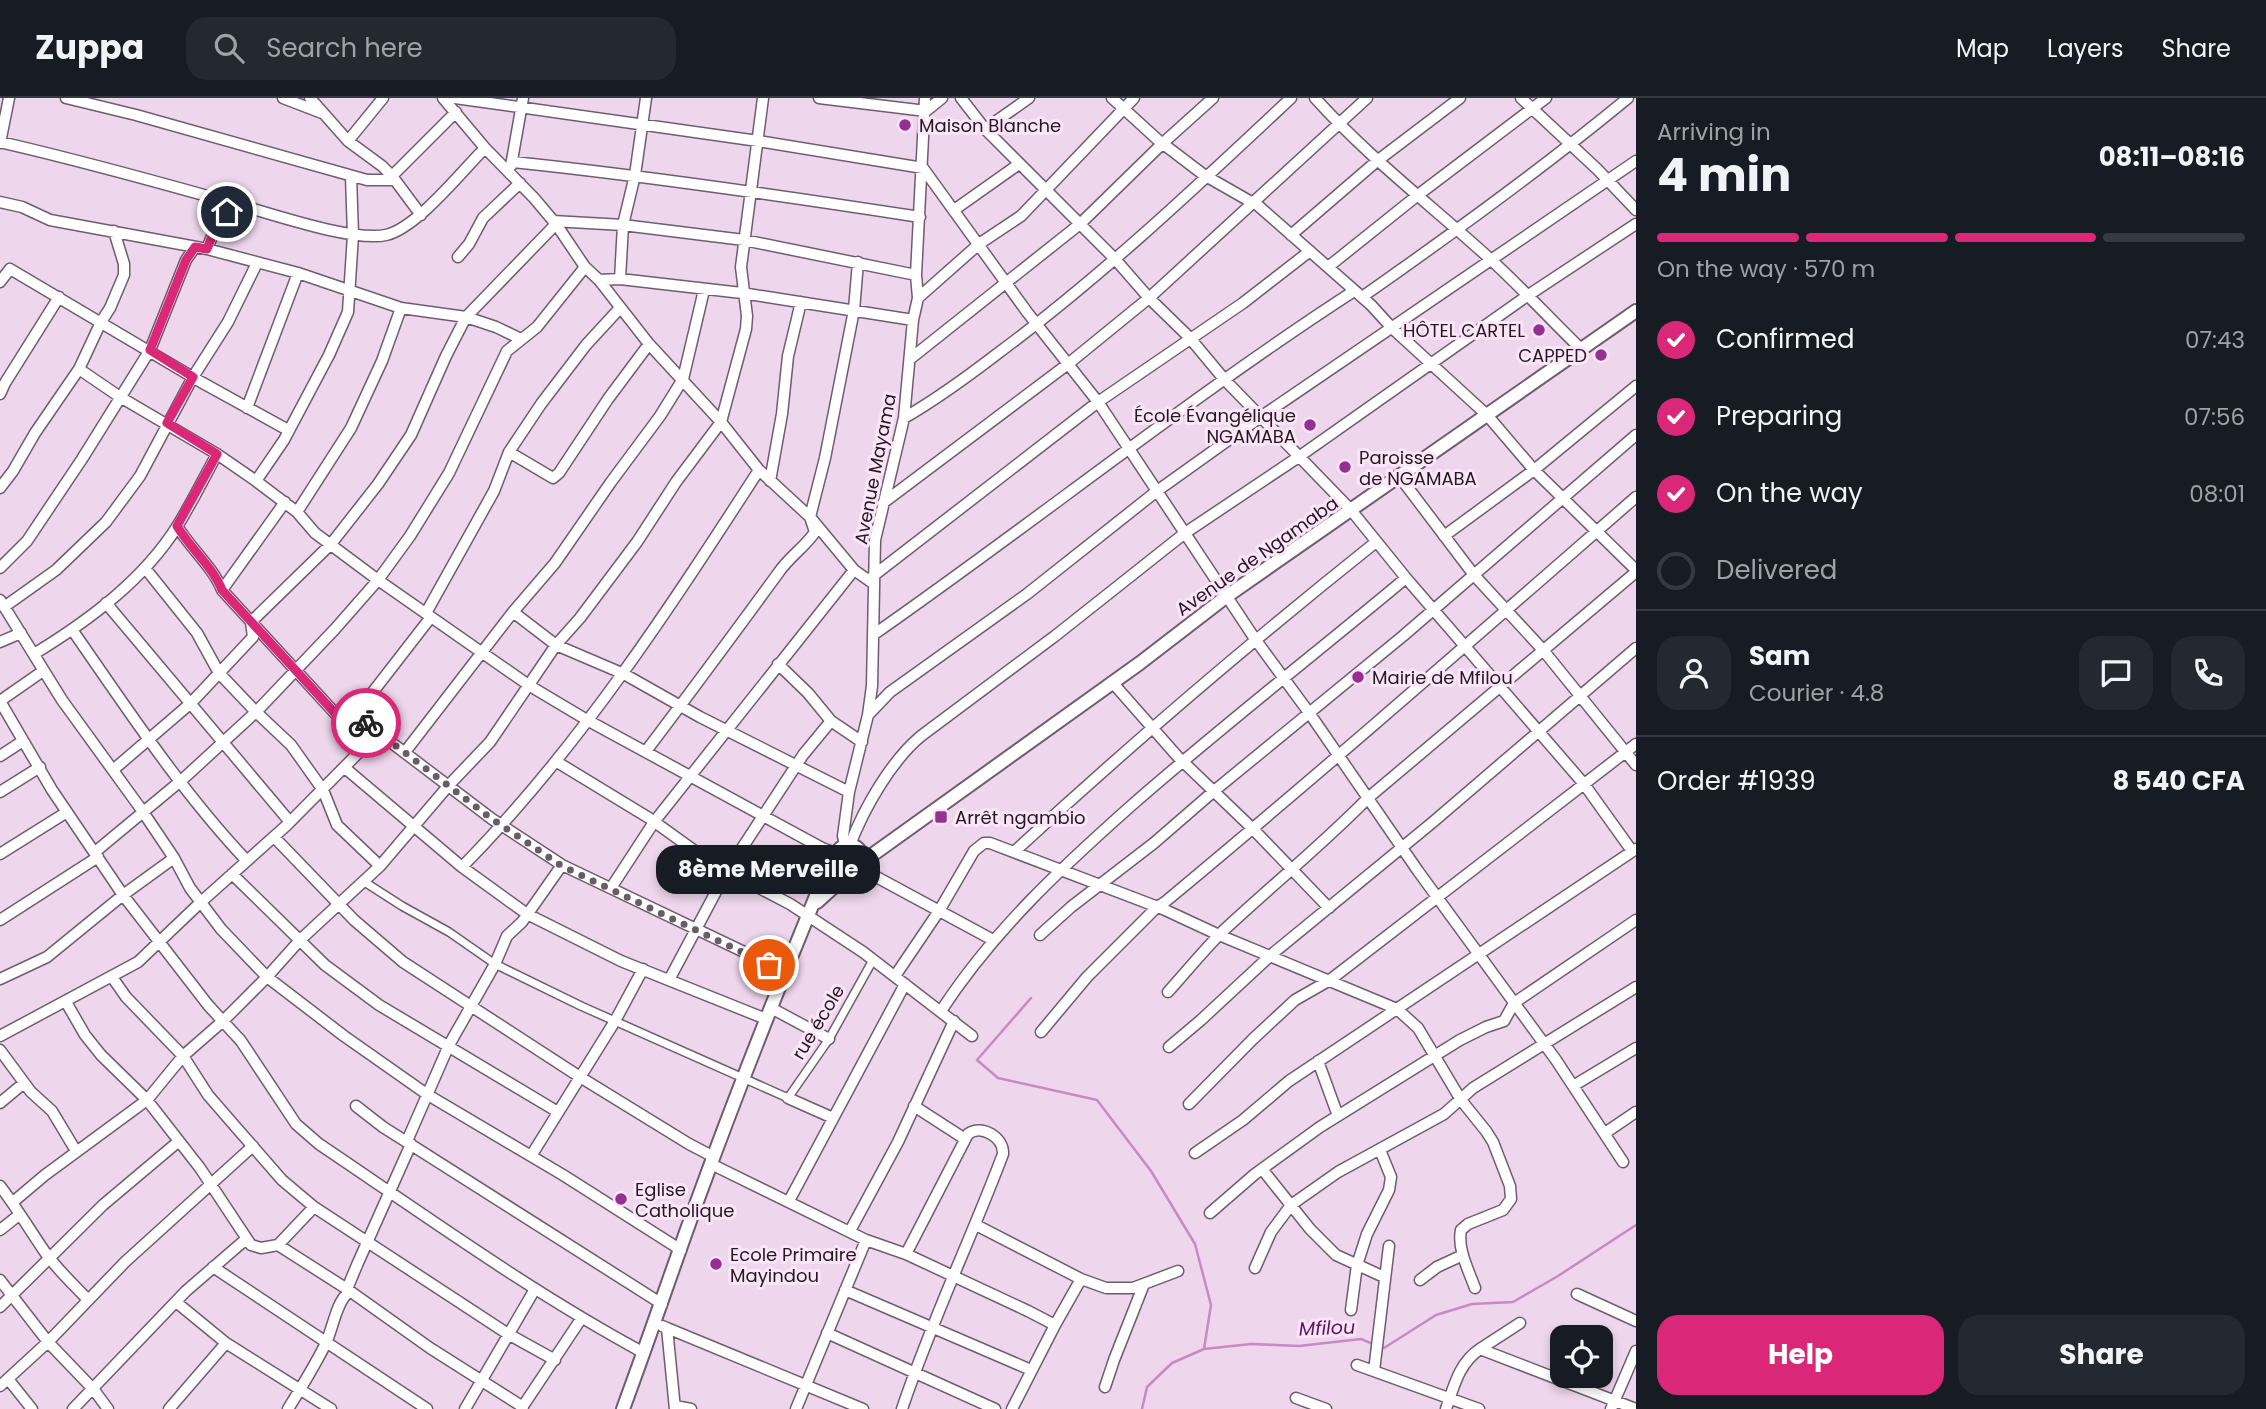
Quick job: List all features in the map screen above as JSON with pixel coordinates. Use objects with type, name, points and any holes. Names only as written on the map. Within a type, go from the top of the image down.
[{"type":"street","points":[[9,98],[0,142],[59,155],[353,235],[386,235],[397,231],[421,215],[485,148]]},
{"type":"street","points":[[66,98],[367,180],[394,178],[456,112]]},
{"type":"street","points":[[283,98],[326,114]]},
{"type":"street","points":[[311,98],[348,141],[394,178],[421,215]]},
{"type":"street","points":[[348,141],[383,98]]},
{"type":"street","points":[[443,98],[485,148],[511,167],[520,183],[554,223],[585,268],[599,280],[649,344],[721,422],[760,470],[810,517],[854,570],[874,580],[1098,402],[1189,337],[1243,303],[1310,251]]},
{"type":"street","points":[[455,98],[523,102],[642,124],[923,168],[1037,324],[1098,402],[1255,639],[1573,1086],[1623,1162]]},
{"type":"street","points":[[620,279],[623,225],[635,175],[646,98]]},
{"type":"street","points":[[13,1202],[76,1151],[147,1100],[183,1056],[223,1021],[300,940],[380,866],[449,785],[490,742],[556,645],[580,618],[637,542],[676,482],[721,422],[746,329],[741,267],[763,98]]},
{"type":"street","points":[[819,98],[926,111],[942,98]]},
{"type":"street","name":"Avenue Mayama","points":[[844,849],[849,792],[868,715],[872,685],[875,540],[904,418],[913,320],[918,298],[916,275],[925,98]]},
{"type":"street","points":[[961,98],[985,129],[1189,337],[1224,379],[1351,510],[1406,578],[1584,784],[1634,850],[1289,1081],[1243,1120],[1195,1153]]},
{"type":"street","points":[[985,129],[1029,98]]},
{"type":"street","points":[[1112,98],[1207,177],[1254,202],[1358,294],[1488,415],[1534,470],[1636,571],[1291,868],[1219,935],[1168,992]]},
{"type":"street","points":[[918,298],[979,244],[1021,216],[1134,98]]},
{"type":"street","points":[[910,359],[1080,224],[1213,98]]},
{"type":"street","points":[[904,418],[928,405],[1037,324],[1115,260],[1291,98]]},
{"type":"street","points":[[1315,98],[1377,161],[1491,260],[1581,349]]},
{"type":"street","points":[[883,504],[1068,364],[1149,298],[1367,98]]},
{"type":"street","points":[[1292,235],[1377,161],[1460,98]]},
{"type":"street","points":[[1521,98],[1636,209]]},
{"type":"street","points":[[1328,267],[1546,98]]},
{"type":"street","points":[[873,635],[975,564],[1224,379],[1457,230],[1571,145],[1628,98]]},
{"type":"street","points":[[511,167],[523,102]]},
{"type":"street","points":[[868,715],[890,692],[1027,594],[1157,491],[1262,416],[1636,161]]},
{"type":"street","points":[[954,210],[1019,164]]},
{"type":"street","points":[[511,167],[635,175],[920,217]]},
{"type":"street","points":[[256,481],[288,430],[329,355],[348,312],[353,235],[351,176]]},
{"type":"street","points":[[458,257],[469,244],[483,218],[520,183]]},
{"type":"street","points":[[0,202],[22,207],[50,220],[207,249],[298,274],[401,308],[466,317],[521,339]]},
{"type":"street","points":[[207,249],[220,220],[239,204]]},
{"type":"street","points":[[251,622],[331,544],[378,484],[411,435],[466,317],[554,223],[623,225],[744,240],[916,275]]},
{"type":"street","points":[[691,1409],[675,1408],[661,1325],[662,1304],[712,1160],[823,879],[844,849],[882,782],[913,743],[1185,533],[1300,456],[1527,296],[1636,224]]},
{"type":"street","points":[[0,488],[79,369],[110,308],[124,275],[124,264],[114,231]]},
{"type":"street","points":[[0,568],[27,541],[150,350],[186,260],[195,247]]},
{"type":"street","points":[[646,751],[782,568],[815,532],[810,517],[825,458],[854,310],[858,262]]},
{"type":"street","points":[[257,263],[228,322],[193,377],[140,476],[106,522],[56,570],[2,603],[43,671],[143,812],[201,902],[221,929],[267,977],[428,1095],[681,1250]]},
{"type":"street","points":[[0,920],[97,854],[179,782],[256,712],[378,580],[410,536],[449,474],[507,351],[537,327],[585,268]]},
{"type":"street","points":[[0,282],[10,269],[288,430]]},
{"type":"street","points":[[247,408],[298,274]]},
{"type":"street","points":[[599,280],[620,279],[743,293],[913,320]]},
{"type":"street","points":[[405,752],[513,612],[555,563],[660,416],[683,379],[704,290]]},
{"type":"street","points":[[0,394],[58,297]]},
{"type":"street","points":[[770,481],[782,414],[788,356],[801,302]]},
{"type":"street","points":[[297,512],[351,428],[382,360],[401,308]]},
{"type":"street","points":[[177,526],[217,579],[222,590],[344,723],[355,715],[429,615],[494,491],[509,452],[541,404],[586,345],[620,309]]},
{"type":"street","name":"Avenue de Ngamaba","points":[[811,910],[857,867],[1227,596],[1581,349],[1633,318]]},
{"type":"street","points":[[509,452],[552,478],[559,473],[608,399],[649,344]]},
{"type":"street","points":[[79,369],[256,481],[297,512],[315,533],[530,686],[822,848],[860,851],[857,867]]},
{"type":"street","points":[[1444,536],[1534,470],[1636,386]]},
{"type":"street","points":[[1040,935],[1098,884],[1154,843],[1310,714],[1636,435]]},
{"type":"street","points":[[34,654],[73,631],[145,568],[177,526],[217,454]]},
{"type":"street","points":[[462,867],[502,826],[557,762],[624,674],[760,470]]},
{"type":"street","points":[[1399,476],[1474,575],[1543,650],[1636,765]]},
{"type":"street","points":[[1041,1032],[1087,977],[1157,907],[1253,829],[1467,646],[1636,497]]},
{"type":"street","points":[[222,590],[285,502]]},
{"type":"street","points":[[1014,852],[1093,778],[1255,639],[1376,542]]},
{"type":"street","points":[[145,568],[197,633],[219,673],[291,744],[323,790],[337,825],[380,866]]},
{"type":"street","points":[[611,888],[654,822],[854,570]]},
{"type":"street","points":[[941,1011],[993,940],[1059,870],[1182,761],[1406,578]]},
{"type":"street","points":[[106,603],[290,822]]},
{"type":"street","points":[[513,612],[556,645],[624,674],[680,706],[849,792]]},
{"type":"street","points":[[113,770],[191,703],[253,637],[251,622]]},
{"type":"street","points":[[73,631],[179,782],[247,861]]},
{"type":"street","points":[[0,642],[21,633]]},
{"type":"street","points":[[1168,1047],[1202,1020],[1271,955],[1433,822],[1636,648]]},
{"type":"street","points":[[778,664],[808,693],[831,721],[862,742]]},
{"type":"street","points":[[43,671],[0,701],[66,812],[123,894],[201,995],[259,1064],[296,1125],[319,1144],[535,1289],[581,1319],[644,1353]]},
{"type":"street","points":[[1112,682],[1182,761],[1253,829],[1329,908]]},
{"type":"street","points":[[355,715],[502,826],[562,866],[786,972]]},
{"type":"street","points":[[669,981],[727,871],[831,721]]},
{"type":"street","points":[[0,1037],[138,962],[290,822],[379,732]]},
{"type":"street","points":[[0,755],[23,741]]},
{"type":"street","points":[[1189,1104],[1295,1000],[1330,979],[1636,744]]},
{"type":"street","points":[[557,762],[654,822],[713,864],[790,904],[811,910],[972,1035]]},
{"type":"street","points":[[0,792],[40,767]]},
{"type":"street","points":[[345,768],[462,867],[527,914],[669,981],[769,1013],[829,1039]]},
{"type":"street","points":[[0,854],[66,812]]},
{"type":"street","name":"Avenue de Ngamaba","points":[[844,849],[872,846],[901,835]]},
{"type":"street","points":[[274,837],[339,904],[404,962],[712,1160],[866,1240],[906,1254],[1055,1325]]},
{"type":"street","points":[[895,976],[979,846],[990,843],[1157,907],[1397,1009],[1418,1028],[1461,1100],[1493,1142],[1511,1192],[1503,1210],[1468,1224],[1461,1230],[1463,1255],[1475,1288]]},
{"type":"street","points":[[844,849],[838,867],[857,867],[993,940]]},
{"type":"street","points":[[0,979],[47,957],[123,894],[174,858]]},
{"type":"street","points":[[288,1409],[327,1342],[330,1325],[339,1312],[341,1298],[346,1294],[449,1045],[495,964],[507,936],[527,914],[562,866]]},
{"type":"street","points":[[233,874],[325,965],[379,1005],[558,1112]]},
{"type":"street","points":[[363,881],[449,932],[495,964],[615,1021],[833,1118]]},
{"type":"street","points":[[1210,1213],[1262,1170],[1338,1116],[1460,1040],[1504,1021],[1514,1003],[1636,920]]},
{"type":"street","name":"rue école","points":[[788,1098],[829,1039],[873,960]]},
{"type":"street","points":[[531,1156],[615,1021],[643,970]]},
{"type":"street","points":[[112,977],[126,997],[183,1056],[208,1094],[282,1180],[314,1207],[367,1242],[508,1334],[555,1360]]},
{"type":"street","points":[[789,1201],[905,984]]},
{"type":"street","points":[[1255,1268],[1271,1232],[1291,1205],[1338,1172],[1444,1114],[1473,1088],[1636,987]]},
{"type":"street","points":[[66,1002],[85,1035],[101,1055],[147,1100],[210,1182],[245,1240],[255,1247],[269,1248],[278,1245],[314,1207]]},
{"type":"street","points":[[850,1231],[954,1021]]},
{"type":"street","points":[[1573,1086],[1636,1048]]},
{"type":"street","points":[[0,1050],[24,1083],[52,1111],[76,1151]]},
{"type":"street","points":[[1318,1061],[1338,1116]]},
{"type":"street","points":[[0,1103],[24,1083]]},
{"type":"street","points":[[356,1106],[409,1143],[662,1304]]},
{"type":"street","points":[[914,1106],[965,1139]]},
{"type":"street","points":[[1605,1133],[1636,1112]]},
{"type":"street","points":[[902,1409],[932,1327],[1003,1154],[1000,1140],[979,1130],[971,1131],[906,1254]]},
{"type":"street","points":[[0,1307],[103,1205],[179,1141]]},
{"type":"street","points":[[0,1386],[48,1342],[125,1262],[210,1182],[253,1146]]},
{"type":"street","points":[[1351,1310],[1357,1265],[1367,1234],[1389,1190],[1391,1177],[1380,1150]]},
{"type":"street","points":[[1262,1170],[1310,1229],[1336,1255],[1384,1277]]},
{"type":"street","points":[[0,1186],[50,1258],[88,1300]]},
{"type":"street","points":[[0,1230],[19,1214]]},
{"type":"street","points":[[976,1225],[1081,1279],[1106,1288],[1133,1288],[1178,1271]]},
{"type":"street","points":[[73,1409],[176,1302],[245,1240]]},
{"type":"street","points":[[796,1409],[866,1240]]},
{"type":"street","points":[[278,1245],[522,1408],[581,1319]]},
{"type":"street","points":[[1374,1371],[1375,1346],[1390,1246]]},
{"type":"street","points":[[1420,1280],[1437,1267],[1463,1255]]},
{"type":"street","points":[[213,1267],[427,1409]]},
{"type":"street","points":[[1012,1409],[1081,1279]]},
{"type":"street","points":[[0,1280],[48,1342],[94,1390],[108,1409]]},
{"type":"street","points":[[1105,1387],[1144,1284]]},
{"type":"street","points":[[465,1409],[535,1289]]},
{"type":"street","points":[[845,1290],[1031,1370]]},
{"type":"street","points":[[1577,1294],[1636,1321]]},
{"type":"street","points":[[176,1302],[226,1343],[331,1409]]},
{"type":"street","points":[[1446,1409],[1468,1357],[1520,1323]]},
{"type":"street","points":[[622,1409],[644,1353],[661,1325]]},
{"type":"street","points":[[661,1325],[863,1409]]},
{"type":"street","points":[[827,1333],[995,1409]]},
{"type":"street","points":[[169,1409],[226,1343]]},
{"type":"street","points":[[1480,1349],[1612,1405],[1636,1409]]},
{"type":"street","points":[[1612,1405],[1636,1351]]},
{"type":"street","points":[[1357,1365],[1479,1409]]},
{"type":"street","points":[[8,1379],[32,1409]]},
{"type":"street","points":[[1296,1398],[1326,1409]]},
{"type":"street","points":[[178,1399],[186,1409]]},
{"type":"waterway","points":[[1031,998],[977,1060],[998,1078],[1097,1100],[1151,1171],[1195,1244],[1211,1305],[1204,1349]]},
{"type":"waterway","name":"Mfilou","points":[[1379,1346],[1384,1348],[1436,1315],[1472,1304],[1513,1302],[1636,1225]]},
{"type":"waterway","name":"Mfilou","points":[[1142,1409],[1147,1387],[1172,1363],[1204,1349],[1251,1344],[1299,1346],[1361,1339],[1373,1344]]},
{"type":"way so far","points":[[366,723],[492,819],[562,866],[769,965]]},
{"type":"place","name":"Maison Blanche","points":[[905,125]]},
{"type":"place","name":"HÔTEL CARTEL","points":[[1539,330]]},
{"type":"place","name":"CAPPED","points":[[1601,355]]},
{"type":"place","name":"École Évangélique NGAMABA","points":[[1310,425]]},
{"type":"place","name":"Paroisse de NGAMABA","points":[[1345,467]]},
{"type":"place","name":"Mairie de Mfilou","points":[[1358,677]]},
{"type":"place","name":"Arrêt ngambio","points":[[941,817]]},
{"type":"place","name":"8ème Merveille","points":[[769,965]]},
{"type":"place","name":"Eglise Catholique","points":[[621,1199]]},
{"type":"place","name":"Ecole Primaire Mayindou","points":[[716,1264]]},
{"type":"route","points":[[227,212],[215,229],[207,249],[195,247],[186,260],[150,350],[193,377],[167,423],[217,454],[177,526],[217,579],[222,590],[294,671],[344,723],[355,715],[366,723]]}]
